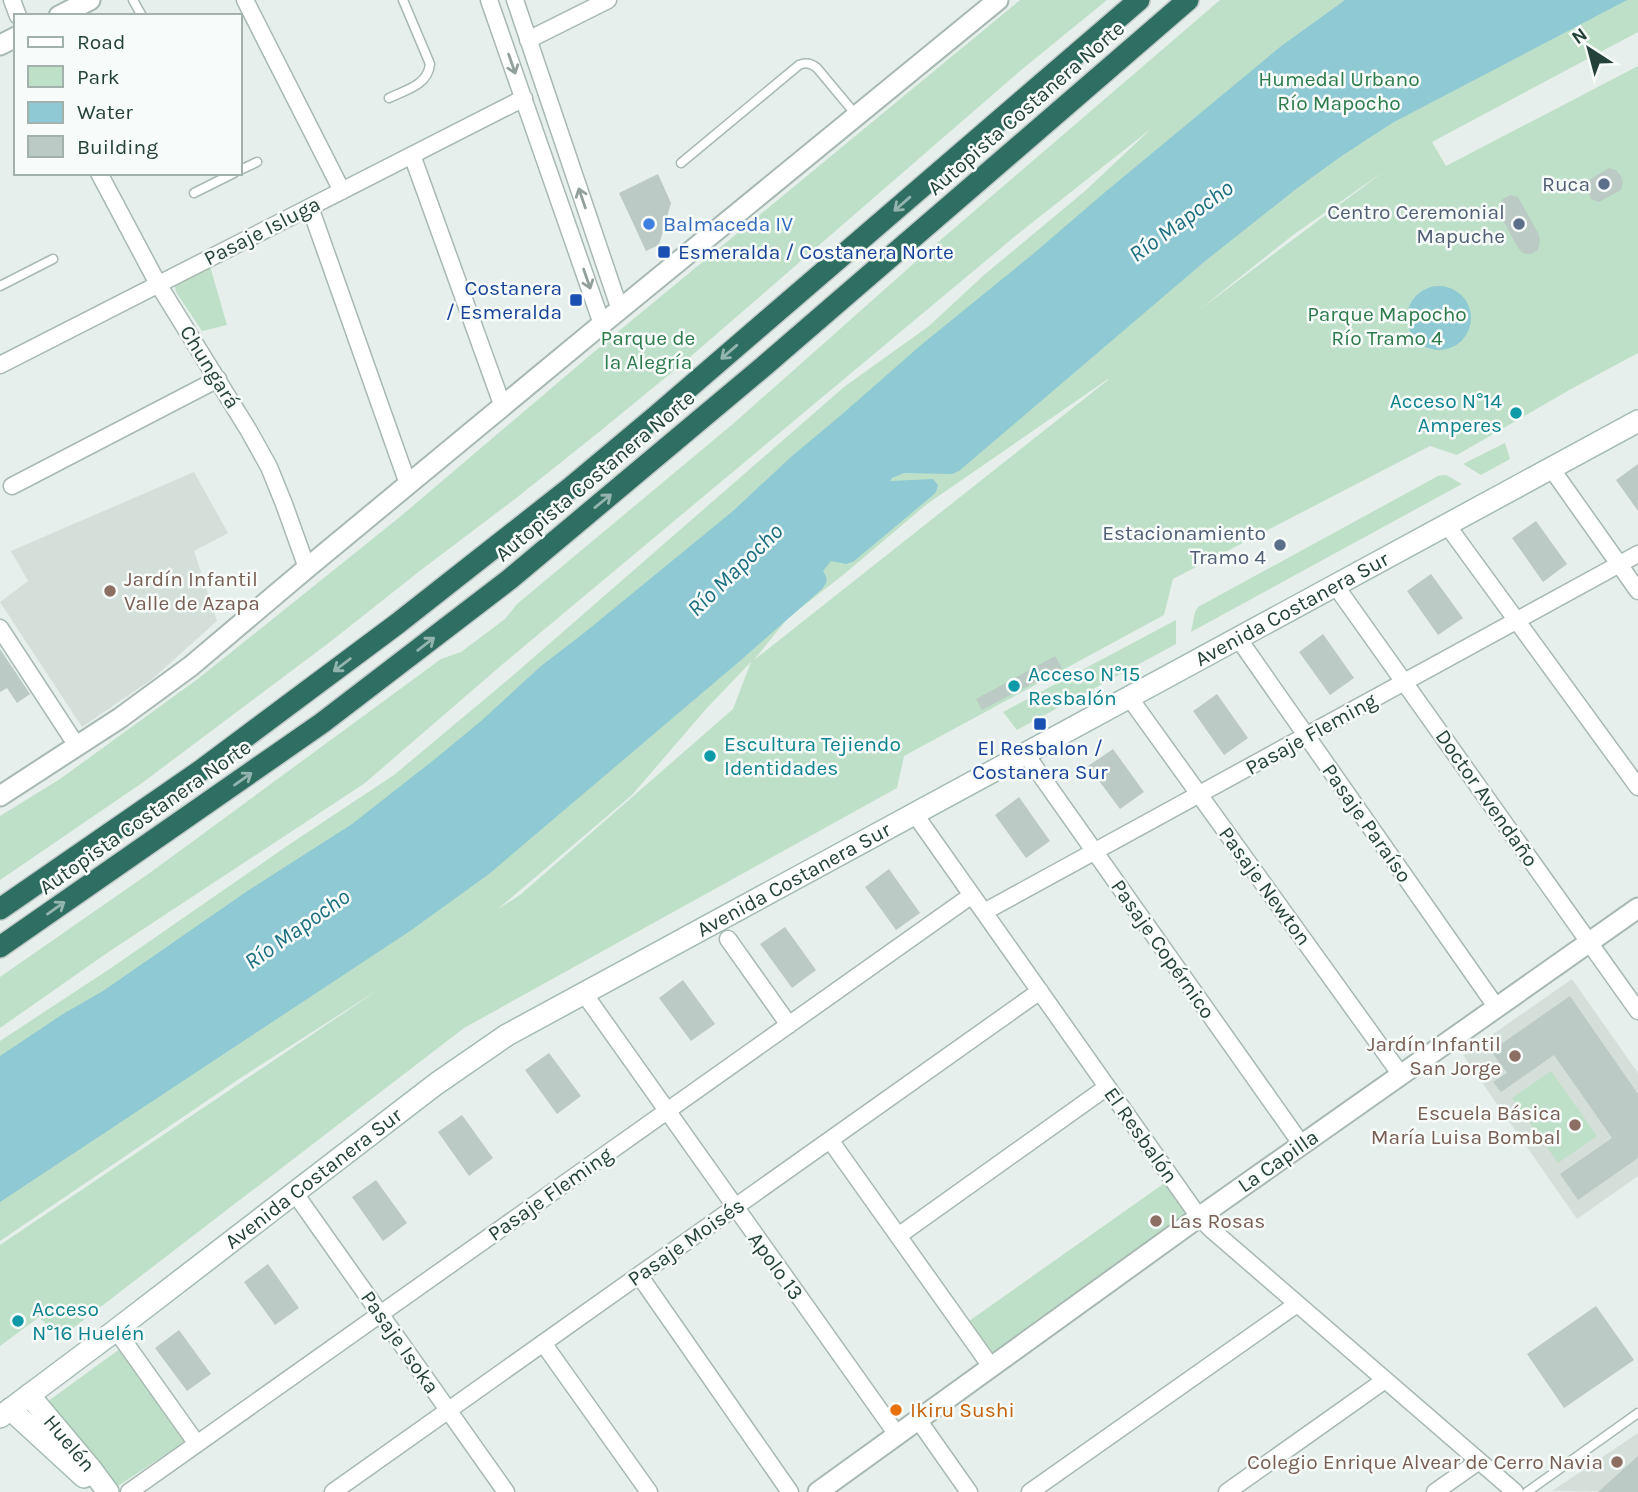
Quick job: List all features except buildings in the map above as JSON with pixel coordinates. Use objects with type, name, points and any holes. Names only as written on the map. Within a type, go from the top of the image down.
[{"type":"highway","name":"Autopista Costanera Norte","points":[[0,909],[222,754],[397,624],[570,488],[1139,0]]},
{"type":"highway","name":"Autopista Costanera Norte","points":[[0,947],[322,723],[510,579],[763,367],[1188,0]]},
{"type":"main road","name":"Avenida Costanera Sur","points":[[5,1413],[294,1192],[472,1058],[507,1035],[1638,421]]},
{"type":"main road","name":"Huelén","points":[[29,1395],[108,1492]]},
{"type":"main road","name":"Huelén","points":[[5,1413],[103,1492]]},
{"type":"street","points":[[63,14],[90,0]]},
{"type":"street","points":[[245,0],[342,191]]},
{"type":"street","points":[[489,0],[602,324]]},
{"type":"street","points":[[515,0],[620,310]]},
{"type":"street","points":[[528,40],[608,0]]},
{"type":"street","points":[[0,796],[130,711],[191,666],[996,0]]},
{"type":"street","name":"Pasaje Isluga","points":[[0,365],[524,98]]},
{"type":"street","points":[[412,155],[503,407]]},
{"type":"street","name":"Chungará","points":[[100,175],[158,284],[269,467],[307,568]]},
{"type":"street","points":[[310,207],[408,484]]},
{"type":"street","points":[[12,486],[218,379]]},
{"type":"street","points":[[1551,468],[1638,591]]},
{"type":"street","points":[[1447,525],[1638,787]]},
{"type":"street","name":"Pasaje Fleming","points":[[984,912],[1638,554]]},
{"type":"street","name":"Doctor Avendaño","points":[[1335,585],[1638,1011]]},
{"type":"street","points":[[0,628],[77,746]]},
{"type":"street","name":"Pasaje Paraíso","points":[[1238,638],[1497,1007]]},
{"type":"street","name":"Pasaje Newton","points":[[1129,697],[1401,1075]]},
{"type":"street","name":"Pasaje Copérnico","points":[[1025,753],[1302,1145]]},
{"type":"street","name":"El Resbalón","points":[[914,813],[1199,1217],[1221,1239],[1515,1492]]},
{"type":"street","name":"Pasaje Fleming","points":[[129,1492],[972,895]]},
{"type":"street","name":"La Capilla","points":[[818,1492],[1199,1217],[1638,908]]},
{"type":"street","points":[[729,939],[789,1025]]},
{"type":"street","name":"Pasaje Moisés","points":[[333,1492],[1040,991]]},
{"type":"street","name":"Apolo 13","points":[[583,992],[898,1436]]},
{"type":"street","points":[[898,1236],[1107,1087]]},
{"type":"street","points":[[830,1140],[992,1368]]},
{"type":"street","name":"Pasaje Isoka","points":[[294,1192],[506,1492]]},
{"type":"street","points":[[639,1275],[790,1492]]},
{"type":"street","points":[[1030,1492],[1297,1304]]},
{"type":"street","points":[[116,1330],[197,1444]]},
{"type":"street","points":[[543,1343],[649,1492]]},
{"type":"street","points":[[1227,1492],[1385,1380]]},
{"type":"street","points":[[919,1421],[969,1492]]},
{"type":"street","points":[[1435,1492],[1479,1461]]},
{"type":"lane","points":[[389,98],[423,82],[429,74],[430,64],[403,0]]},
{"type":"lane","points":[[681,163],[803,63],[817,68],[857,116]]},
{"type":"lane","points":[[242,169],[257,162]]},
{"type":"lane","points":[[194,193],[227,175]]},
{"type":"lane","points":[[0,286],[53,259]]},
{"type":"lane","points":[[1527,1492],[1638,1413]]},
{"type":"shaded area","name":"Jardín Infantil Valle de Azapa","points":[[194,472],[228,533],[194,551],[217,621],[151,680],[82,727],[0,602],[28,581],[11,551]]},
{"type":"shaded area","name":"Escuela Básica María Luisa Bombal","points":[[1572,979],[1638,1073],[1638,1176],[1577,1219],[1463,1055]]},
{"type":"shaded area","name":"Colegio Enrique Alvear de Cerro Navia","points":[[1638,1433],[1638,1492],[1552,1491]]},
{"type":"green space","name":"Parque de la Alegría","points":[[1020,0],[1107,0],[1020,71],[682,364],[515,499],[142,783],[0,880],[0,816],[60,779],[199,678],[401,516],[608,340]]},
{"type":"green space","name":"Parque Mapocho Río Tramo 4","points":[[1220,0],[1638,0],[1638,32],[1432,142],[1446,166],[1638,66],[1638,353],[1457,455],[1430,446],[1173,579],[1164,615],[904,756],[897,788],[464,1028],[60,1338],[39,1317],[0,1346],[0,1245],[381,988],[242,1077],[0,1241],[0,1041],[394,775],[510,678],[844,387],[929,326],[984,275],[1085,191],[1152,128],[1019,233],[504,663],[365,783],[107,953],[0,1028],[0,977],[151,872],[441,659],[461,652],[505,619],[517,604],[734,423],[930,249]],"holes":[[[1379,175],[1199,310],[1293,235]],[[1108,379],[754,660],[788,618],[927,504]],[[751,662],[733,709],[520,895],[498,909],[632,795],[706,709]]]},
{"type":"green space","points":[[210,266],[227,325],[202,331],[176,292],[174,283]]},
{"type":"green space","points":[[1505,443],[1510,459],[1481,475],[1463,464]]},
{"type":"green space","points":[[1446,475],[1462,484],[1191,632],[1198,607],[1438,476]]},
{"type":"green space","points":[[1176,620],[1176,644],[1017,730],[1003,712]]},
{"type":"green space","points":[[1551,1071],[1597,1136],[1558,1163],[1512,1098]]},
{"type":"green space","points":[[1166,1182],[1189,1213],[991,1353],[969,1321]]},
{"type":"green space","points":[[121,1348],[186,1441],[118,1486],[47,1402]]},
{"type":"water","name":"Humedal Urbano Río Mapocho","points":[[1345,0],[1627,0],[1394,122],[1343,155],[1204,262],[959,471],[952,474],[904,473],[892,478],[890,481],[933,479],[938,485],[932,496],[853,562],[846,564],[831,561],[823,571],[827,580],[822,589],[489,874],[410,931],[0,1202],[0,1056],[103,991],[246,892],[352,824],[435,759],[541,666],[733,511],[792,456],[921,345],[1280,47]]},
{"type":"water","points":[[1439,286],[1457,292],[1465,300],[1471,318],[1465,336],[1457,344],[1439,350],[1421,344],[1413,336],[1407,318],[1413,300],[1421,292]]},
{"type":"place","name":"Ruca","points":[[1604,184]]},
{"type":"place","name":"Balmaceda IV","points":[[649,224]]},
{"type":"place","name":"Centro Ceremonial Mapuche","points":[[1519,224]]},
{"type":"place","name":"Esmeralda / Costanera Norte","points":[[664,252]]},
{"type":"place","name":"Costanera / Esmeralda","points":[[576,300]]},
{"type":"place","name":"Acceso N°14 Amperes","points":[[1516,413]]},
{"type":"place","name":"Estacionamiento Tramo 4","points":[[1280,545]]},
{"type":"place","name":"Jardín Infantil Valle de Azapa","points":[[110,591]]},
{"type":"place","name":"Acceso N°15 Resbalón","points":[[1014,686]]},
{"type":"place","name":"El Resbalon / Costanera Sur","points":[[1040,724]]},
{"type":"place","name":"Escultura Tejiendo Identidades","points":[[710,756]]},
{"type":"place","name":"Jardín Infantil San Jorge","points":[[1515,1056]]},
{"type":"place","name":"Escuela Básica María Luisa Bombal","points":[[1575,1125]]},
{"type":"place","name":"Las Rosas","points":[[1156,1221]]},
{"type":"place","name":"Acceso N°16 Huelén","points":[[18,1321]]},
{"type":"place","name":"Ikiru Sushi","points":[[896,1410]]},
{"type":"place","name":"Colegio Enrique Alvear de Cerro Navia","points":[[1617,1462]]},
{"type":"water label","name":"Río Mapocho","points":[[1181,221]]},
{"type":"water label","name":"Río Mapocho","points":[[735,570]]},
{"type":"water label","name":"Río Mapocho","points":[[297,929]]}]
